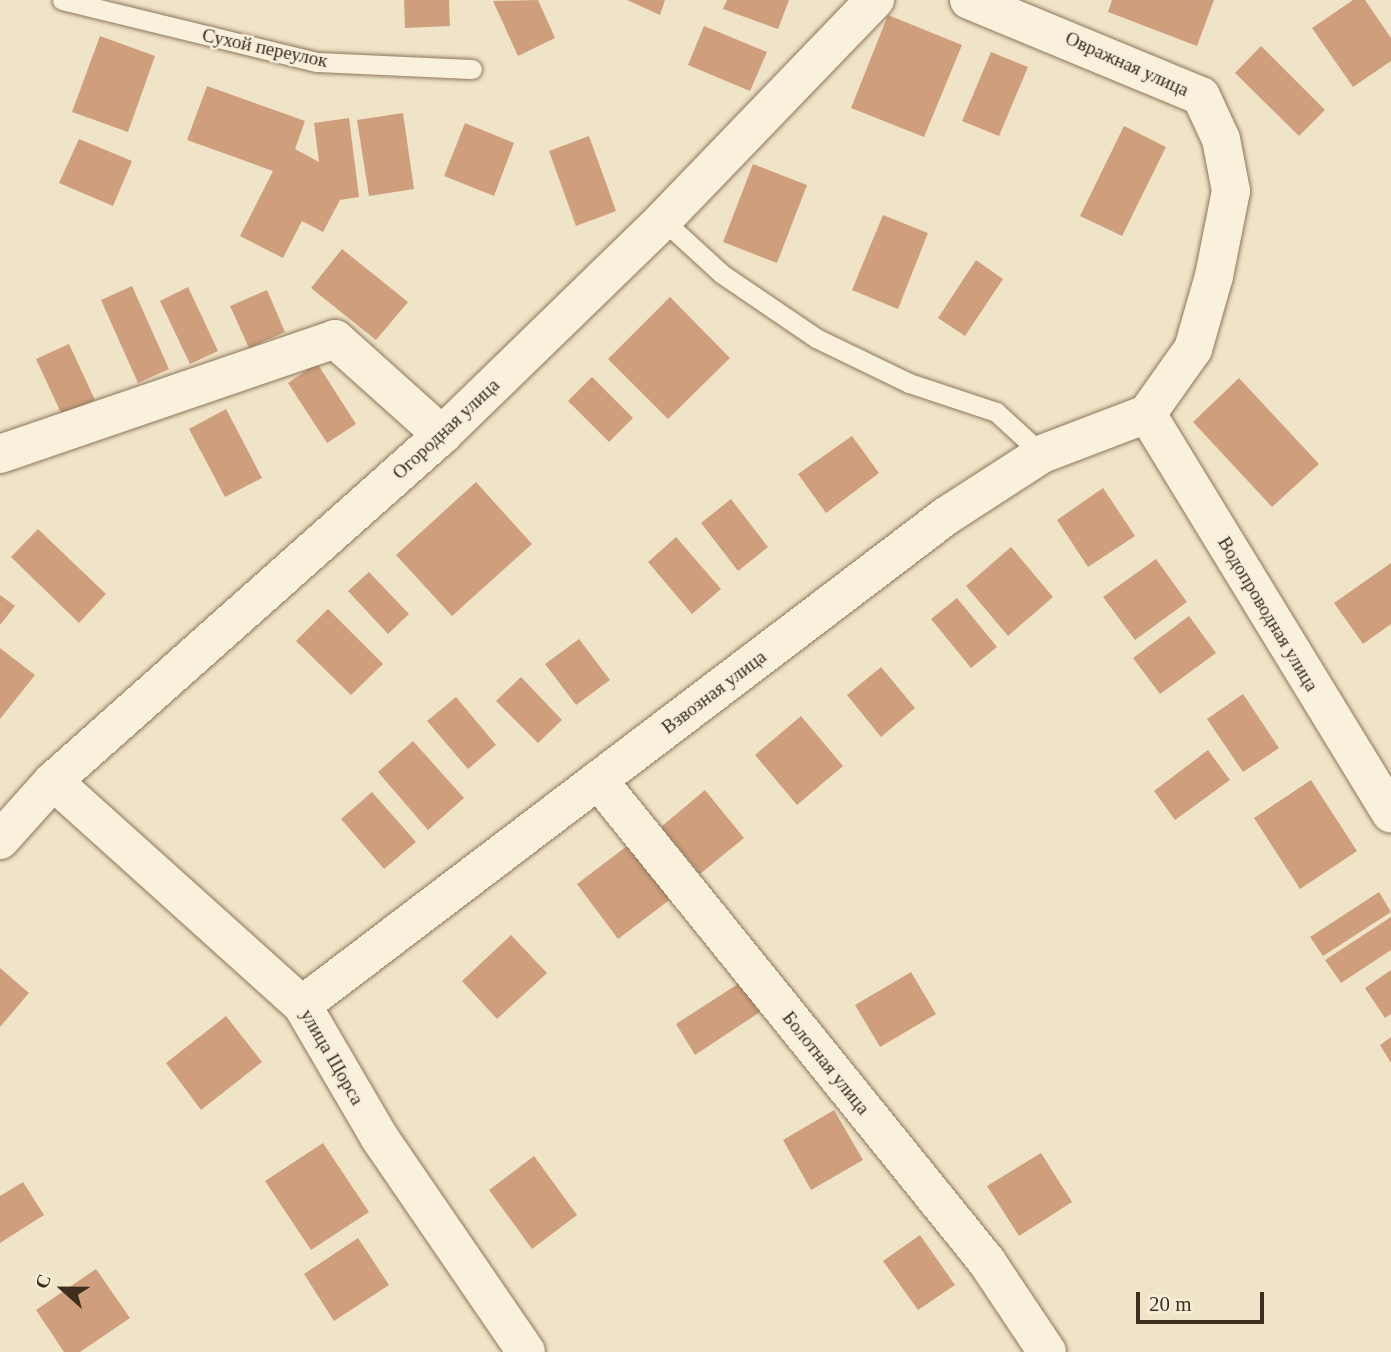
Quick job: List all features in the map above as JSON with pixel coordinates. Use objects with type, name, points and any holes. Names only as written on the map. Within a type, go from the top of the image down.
[{"type":"street","name":"Огородная улица","points":[[0,839],[52,782],[442,435],[663,220],[875,0]]},
{"type":"street","name":"Овражная улица","points":[[969,0],[1201,96],[1222,139],[1231,191],[1214,276],[1193,349],[1147,414]]},
{"type":"street","points":[[0,454],[335,339],[442,435]]},
{"type":"street","name":"Взвозная улица","points":[[302,1005],[946,516],[1042,454],[1147,414]]},
{"type":"street","name":"Водопроводная улица","points":[[1147,414],[1391,813]]},
{"type":"street","name":"Болотная улица","points":[[598,780],[987,1262],[1047,1352]]},
{"type":"street","name":"улица Щорса","points":[[52,782],[302,1005],[379,1137],[526,1352]]},
{"type":"lane","name":"Сухой переулок","points":[[62,0],[316,62],[472,69]]},
{"type":"lane","points":[[663,220],[722,274],[816,338],[909,383],[996,412],[1042,454]]},
{"type":"building","points":[[404,0],[449,0],[450,26],[405,28]]},
{"type":"building","points":[[538,0],[555,38],[518,56],[493,1]]},
{"type":"building","points":[[627,0],[665,0],[660,15]]},
{"type":"building","points":[[727,0],[789,0],[778,29],[723,9]]},
{"type":"building","points":[[1112,0],[1214,0],[1197,46],[1108,12]]},
{"type":"building","points":[[1353,0],[1365,0],[1391,38],[1391,61],[1353,87],[1312,28]]},
{"type":"building","points":[[888,15],[962,45],[924,137],[851,108]]},
{"type":"building","points":[[704,26],[767,52],[750,91],[688,65]]},
{"type":"building","points":[[100,36],[155,56],[128,132],[72,112]]},
{"type":"building","points":[[1261,46],[1325,110],[1299,136],[1235,73]]},
{"type":"building","points":[[991,52],[1028,67],[999,136],[962,121]]},
{"type":"building","points":[[207,86],[305,121],[295,149],[319,162],[314,123],[349,118],[359,197],[340,200],[323,232],[302,221],[283,258],[240,236],[273,171],[187,140]]},
{"type":"building","points":[[403,113],[414,189],[369,196],[357,120]]},
{"type":"building","points":[[465,123],[514,143],[494,196],[444,176]]},
{"type":"building","points":[[1124,126],[1166,147],[1122,236],[1080,216]]},
{"type":"building","points":[[589,136],[616,211],[576,226],[549,151]]},
{"type":"building","points":[[79,139],[132,161],[113,206],[59,183]]},
{"type":"building","points":[[753,164],[807,185],[777,263],[723,242]]},
{"type":"building","points":[[883,215],[928,233],[898,309],[852,290]]},
{"type":"building","points":[[342,249],[408,302],[376,340],[311,288]]},
{"type":"building","points":[[976,260],[1003,279],[965,336],[938,318]]},
{"type":"building","points":[[132,286],[169,369],[138,383],[101,300]]},
{"type":"building","points":[[188,287],[218,351],[190,364],[160,301]]},
{"type":"building","points":[[267,290],[285,332],[249,348],[230,306]]},
{"type":"building","points":[[670,297],[730,358],[668,419],[608,359]]},
{"type":"building","points":[[69,344],[95,400],[62,415],[36,359]]},
{"type":"building","points":[[317,363],[356,424],[327,443],[288,383]]},
{"type":"building","points":[[592,377],[633,418],[609,442],[568,401]]},
{"type":"building","points":[[1239,378],[1319,464],[1272,507],[1193,422]]},
{"type":"building","points":[[226,409],[262,478],[225,497],[189,429]]},
{"type":"building","points":[[852,436],[879,473],[826,513],[798,474]]},
{"type":"building","points":[[476,482],[532,544],[452,616],[396,555]]},
{"type":"building","points":[[1103,488],[1135,536],[1088,567],[1057,520]]},
{"type":"building","points":[[731,499],[768,547],[738,571],[701,523]]},
{"type":"building","points":[[38,529],[106,594],[79,623],[11,557]]},
{"type":"building","points":[[676,537],[721,589],[692,614],[648,562]]},
{"type":"building","points":[[1011,547],[1053,597],[1008,636],[966,586]]},
{"type":"building","points":[[1156,559],[1187,602],[1135,640],[1103,597]]},
{"type":"building","points":[[1391,563],[1391,624],[1363,644],[1334,603]]},
{"type":"building","points":[[369,572],[409,614],[388,634],[348,591]]},
{"type":"building","points":[[0,595],[15,606],[0,625]]},
{"type":"building","points":[[957,598],[997,647],[971,668],[931,619]]},
{"type":"building","points":[[328,609],[383,664],[351,695],[296,641]]},
{"type":"building","points":[[1189,616],[1216,653],[1160,694],[1133,658]]},
{"type":"building","points":[[579,639],[610,680],[576,705],[545,664]]},
{"type":"building","points":[[0,648],[35,675],[0,719]]},
{"type":"building","points":[[881,667],[915,708],[881,737],[847,695]]},
{"type":"building","points":[[521,677],[562,720],[538,743],[496,701]]},
{"type":"building","points":[[1243,694],[1279,748],[1243,772],[1207,719]]},
{"type":"building","points":[[456,697],[496,745],[468,769],[427,721]]},
{"type":"building","points":[[801,716],[843,766],[797,805],[755,755]]},
{"type":"building","points":[[413,741],[464,798],[428,830],[378,772]]},
{"type":"building","points":[[1208,750],[1230,780],[1175,820],[1154,791]]},
{"type":"building","points":[[1311,780],[1357,851],[1300,889],[1254,818]]},
{"type":"building","points":[[705,790],[744,838],[700,874],[661,827]]},
{"type":"building","points":[[372,792],[416,842],[384,869],[341,819]]},
{"type":"building","points":[[631,843],[672,898],[618,939],[577,884]]},
{"type":"building","points":[[1379,892],[1391,912],[1323,956],[1310,937]]},
{"type":"building","points":[[1391,917],[1391,950],[1341,983],[1325,960]]},
{"type":"building","points":[[511,935],[547,973],[497,1019],[462,981]]},
{"type":"building","points":[[0,968],[29,993],[0,1027]]},
{"type":"building","points":[[1391,970],[1391,1014],[1385,1018],[1365,988]]},
{"type":"building","points":[[911,972],[936,1014],[880,1047],[855,1005]]},
{"type":"building","points":[[741,982],[760,1012],[695,1055],[676,1024]]},
{"type":"building","points":[[226,1016],[262,1062],[201,1110],[166,1063]]},
{"type":"building","points":[[1391,1037],[1391,1063],[1380,1045]]},
{"type":"building","points":[[834,1110],[863,1160],[811,1190],[783,1140]]},
{"type":"building","points":[[323,1143],[369,1212],[311,1250],[265,1181]]},
{"type":"building","points":[[1041,1153],[1072,1202],[1019,1236],[987,1186]]},
{"type":"building","points":[[534,1156],[577,1215],[532,1249],[489,1190]]},
{"type":"building","points":[[23,1182],[44,1215],[0,1243],[0,1196]]},
{"type":"building","points":[[920,1235],[955,1285],[918,1310],[883,1261]]},
{"type":"building","points":[[358,1238],[389,1285],[334,1321],[304,1274]]},
{"type":"building","points":[[96,1269],[130,1318],[80,1352],[64,1352],[36,1310]]}]
